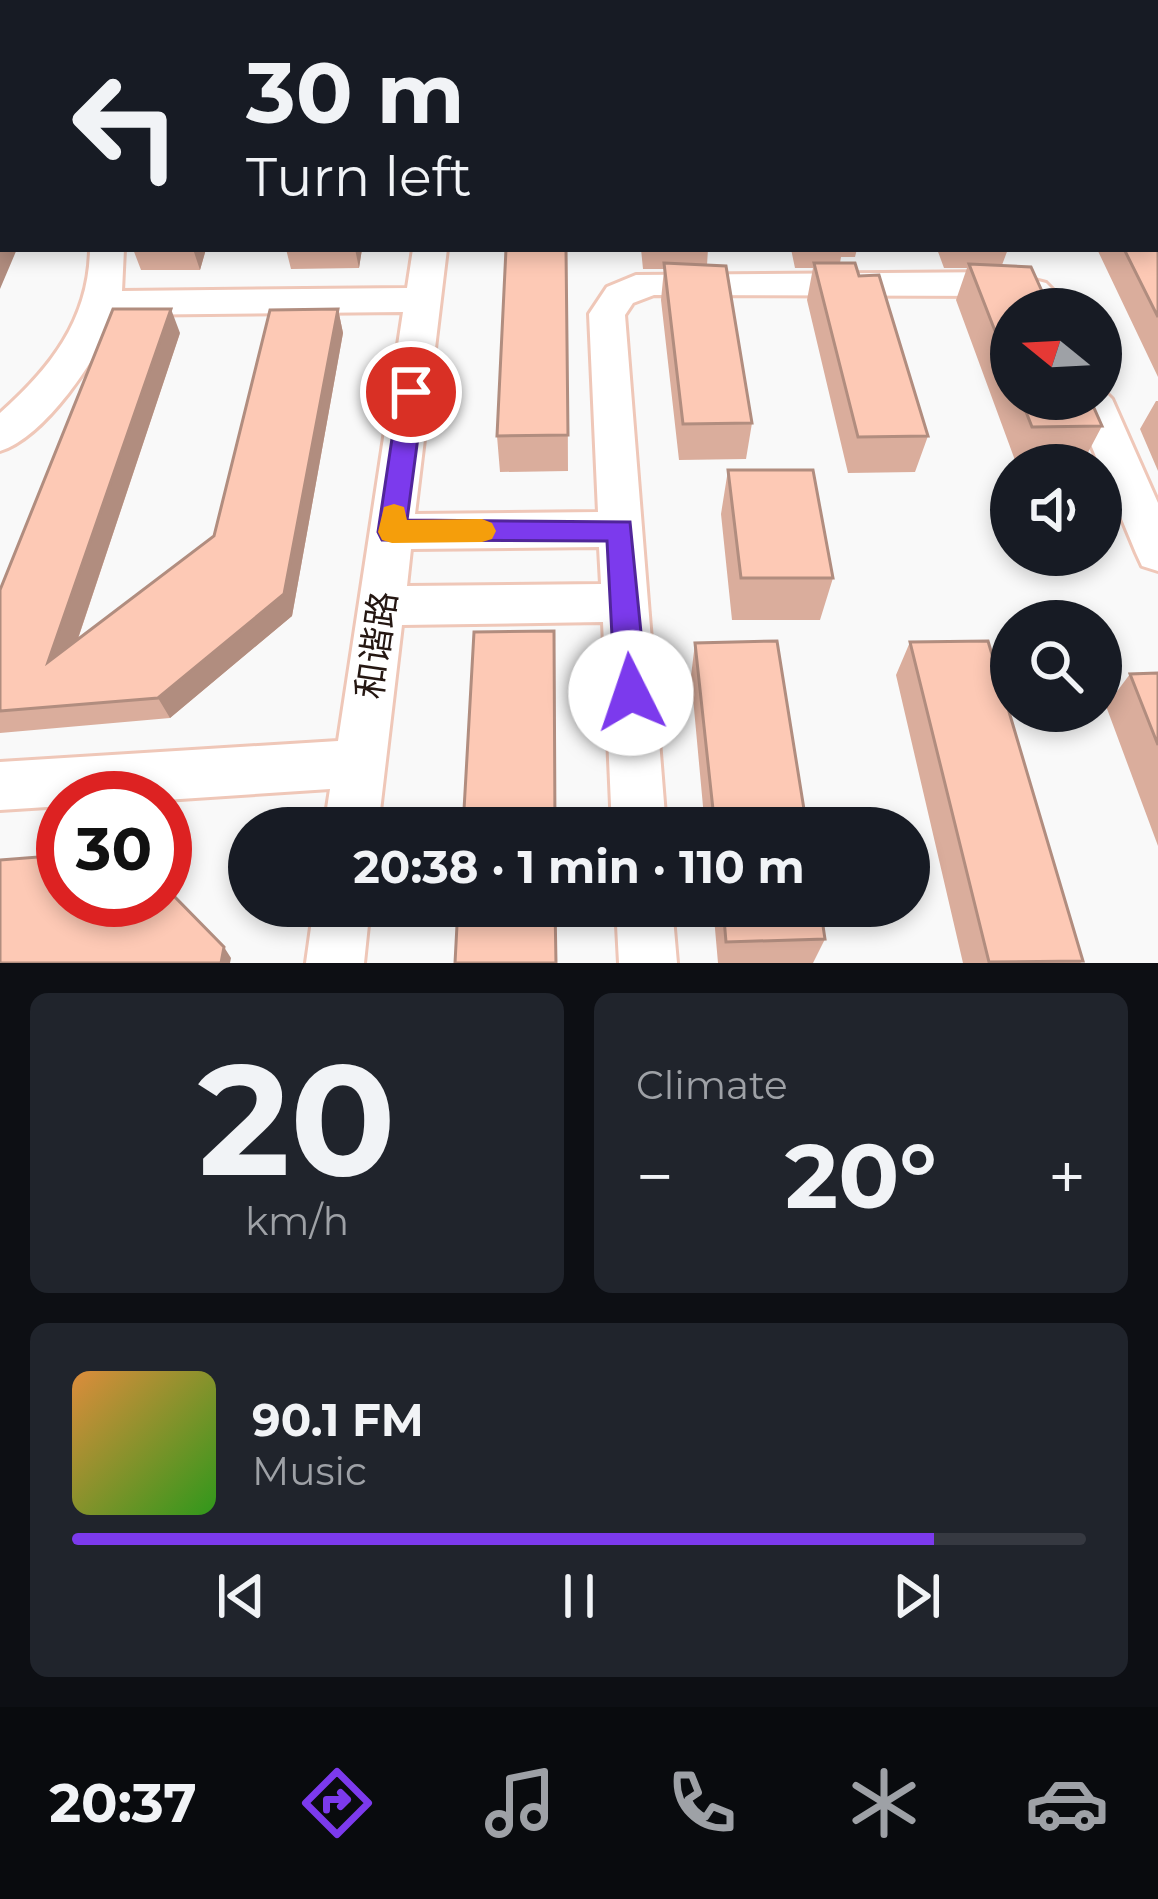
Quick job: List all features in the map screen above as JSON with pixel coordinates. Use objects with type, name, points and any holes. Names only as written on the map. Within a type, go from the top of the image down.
[{"type":"street","points":[[0,436],[32,409],[70,362],[103,303],[106,252]]},
{"type":"street","name":"和谐路","points":[[354,807],[430,252]]},
{"type":"street","points":[[639,807],[607,314],[620,295],[649,283],[1003,284],[1020,288]]},
{"type":"street","points":[[103,303],[424,300]]},
{"type":"street","points":[[1102,420],[1153,531]]},
{"type":"street","points":[[392,532],[620,530]]},
{"type":"street","points":[[381,606],[625,603]]},
{"type":"street","points":[[0,786],[359,763]]},
{"type":"street","points":[[335,963],[339,927]]},
{"type":"street","points":[[645,927],[648,963]]},
{"type":"building","points":[[506,252],[566,252],[568,435],[497,436]]},
{"type":"building","points":[[1126,252],[1158,252],[1158,317]]},
{"type":"building","points":[[664,263],[726,266],[752,423],[683,424]]},
{"type":"building","points":[[814,263],[855,263],[859,276],[879,275],[928,436],[858,437]]},
{"type":"building","points":[[969,264],[1031,267],[1040,288],[990,288],[990,318]]},
{"type":"building","points":[[113,309],[171,309],[48,662],[214,536],[270,310],[338,309],[284,594],[158,698],[0,711],[0,590]]},
{"type":"building","points":[[1029,420],[1099,420],[1102,426],[1032,427]]},
{"type":"building","points":[[728,470],[813,470],[833,578],[741,578]]},
{"type":"building","points":[[554,631],[555,807],[464,807],[474,632]]},
{"type":"building","points":[[777,641],[804,807],[713,807],[695,643]]},
{"type":"building","points":[[988,641],[990,732],[1015,732],[1083,961],[989,962],[910,642]]},
{"type":"building","points":[[1158,673],[1158,745],[1130,674]]},
{"type":"building","points":[[36,857],[36,927],[192,927],[192,914],[224,947],[221,963],[0,963],[0,860]]},
{"type":"building","points":[[457,927],[555,927],[556,963],[455,963]]},
{"type":"building","points":[[725,927],[823,927],[825,939],[726,942]]},
{"type":"slow traffic","points":[[394,515],[392,532],[482,531]]},
{"type":"route","points":[[411,392],[392,532],[620,530],[631,693]]}]
